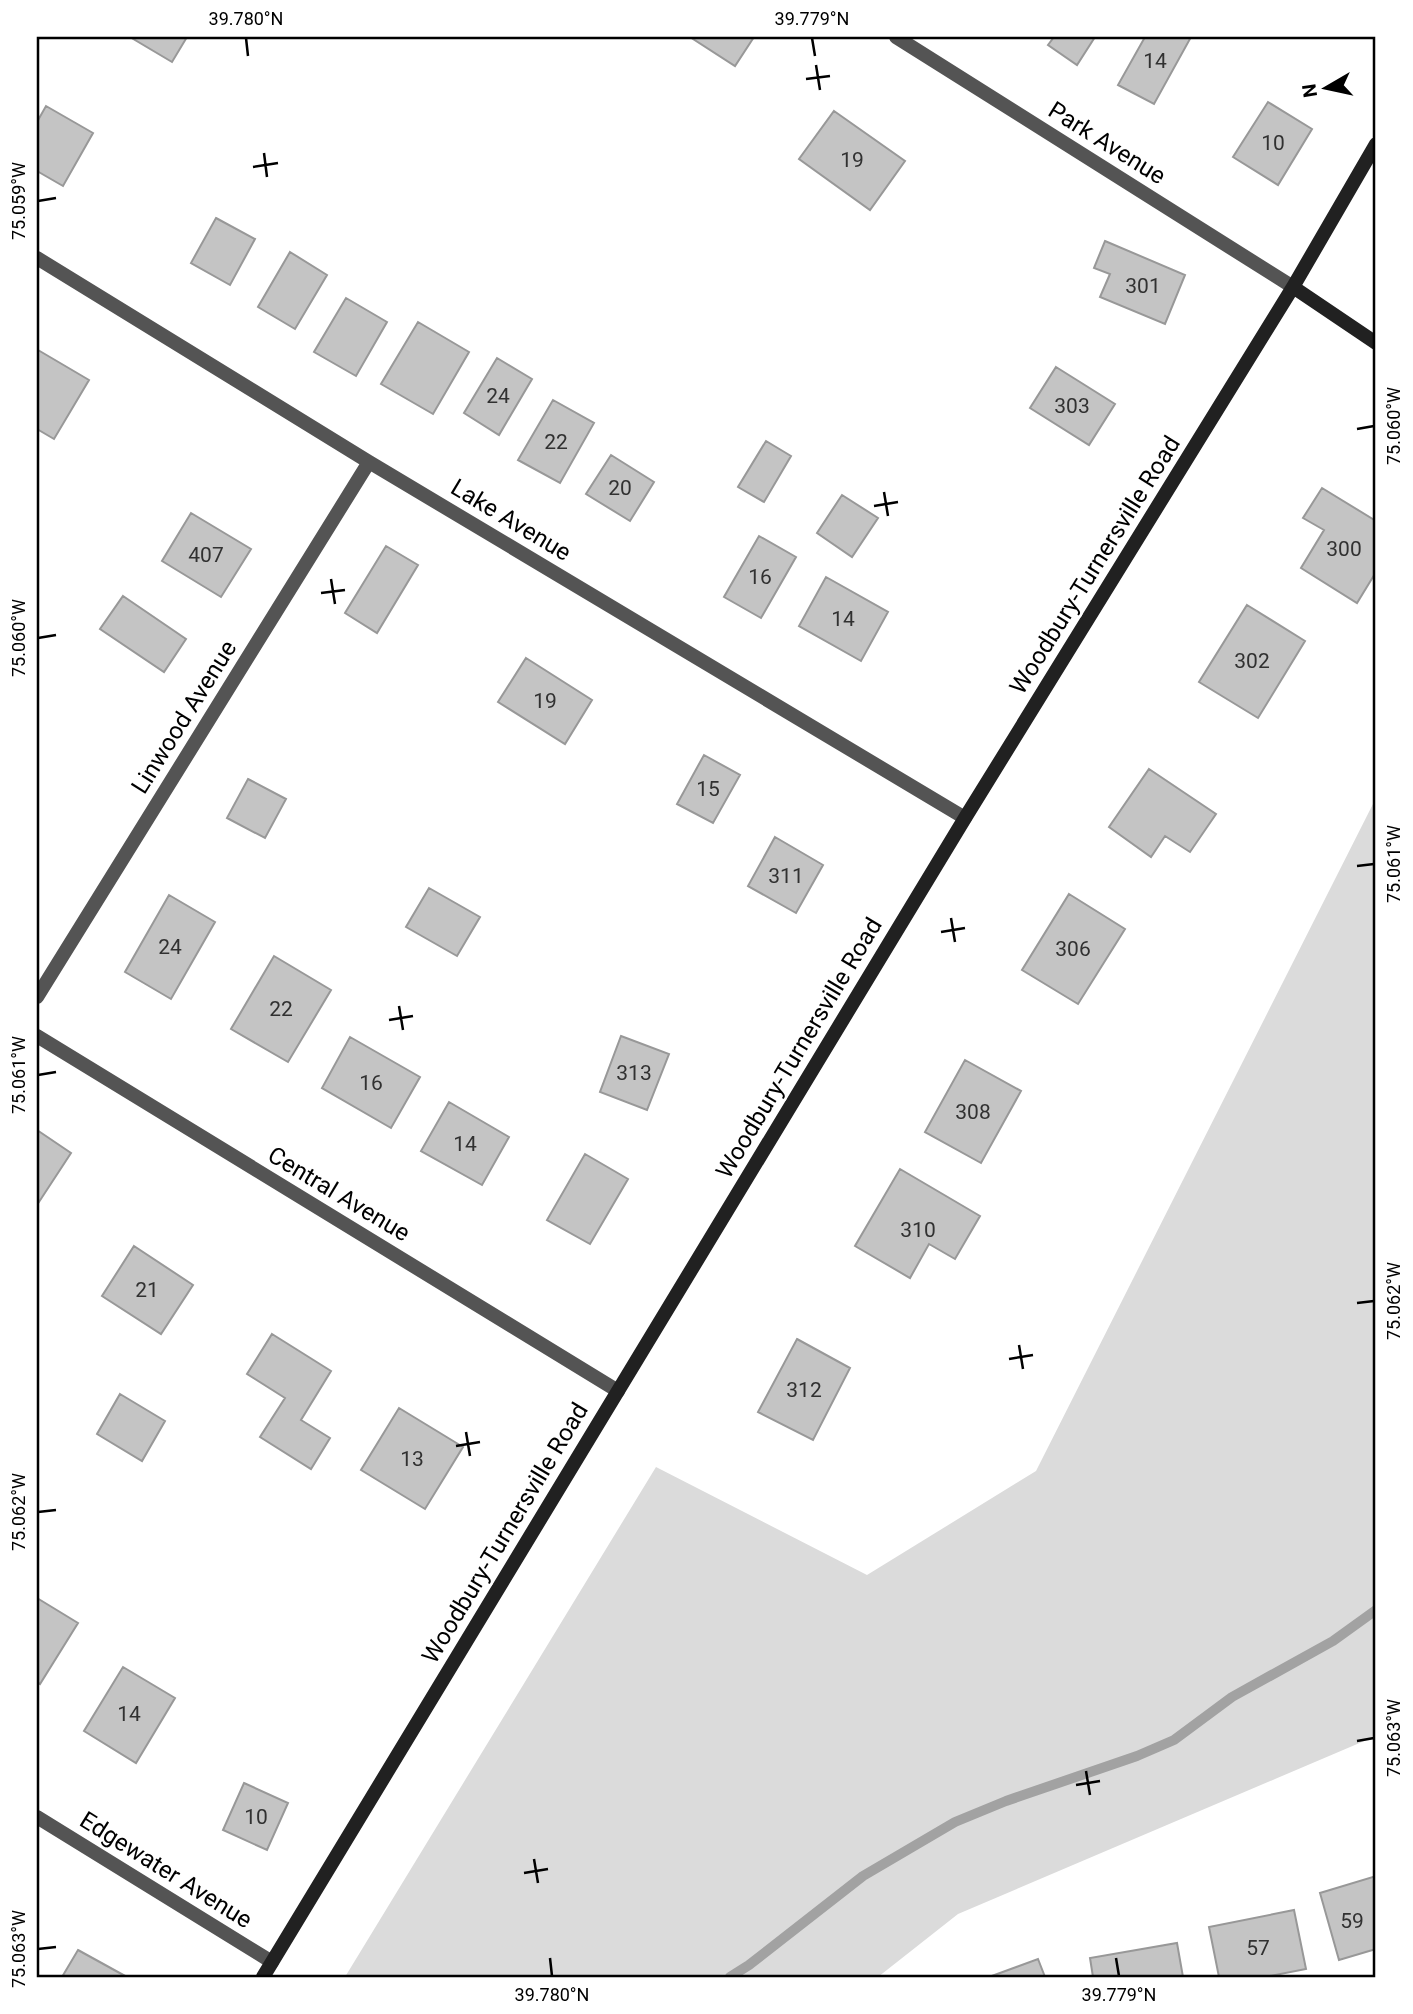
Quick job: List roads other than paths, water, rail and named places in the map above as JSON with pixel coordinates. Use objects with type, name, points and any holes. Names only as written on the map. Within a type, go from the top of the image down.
[{"type":"main road","name":"Woodbury-Turnersville Road","points":[[263,1977],[965,818],[1293,287],[1376,144]]},
{"type":"main road","points":[[1293,287],[1376,343]]},
{"type":"street","name":"Park Avenue","points":[[896,37],[1293,287]]},
{"type":"street","name":"Lake Avenue","points":[[37,258],[369,462],[965,818]]},
{"type":"street","name":"Linwood Avenue","points":[[37,997],[369,462]]},
{"type":"street","name":"Central Avenue","points":[[37,1035],[618,1391]]},
{"type":"street","name":"Edgewater Avenue","points":[[37,1817],[272,1962]]},
{"type":"waterway","points":[[730,1977],[863,1876],[955,1822],[1174,1740],[1232,1697],[1333,1641],[1376,1610]]}]
